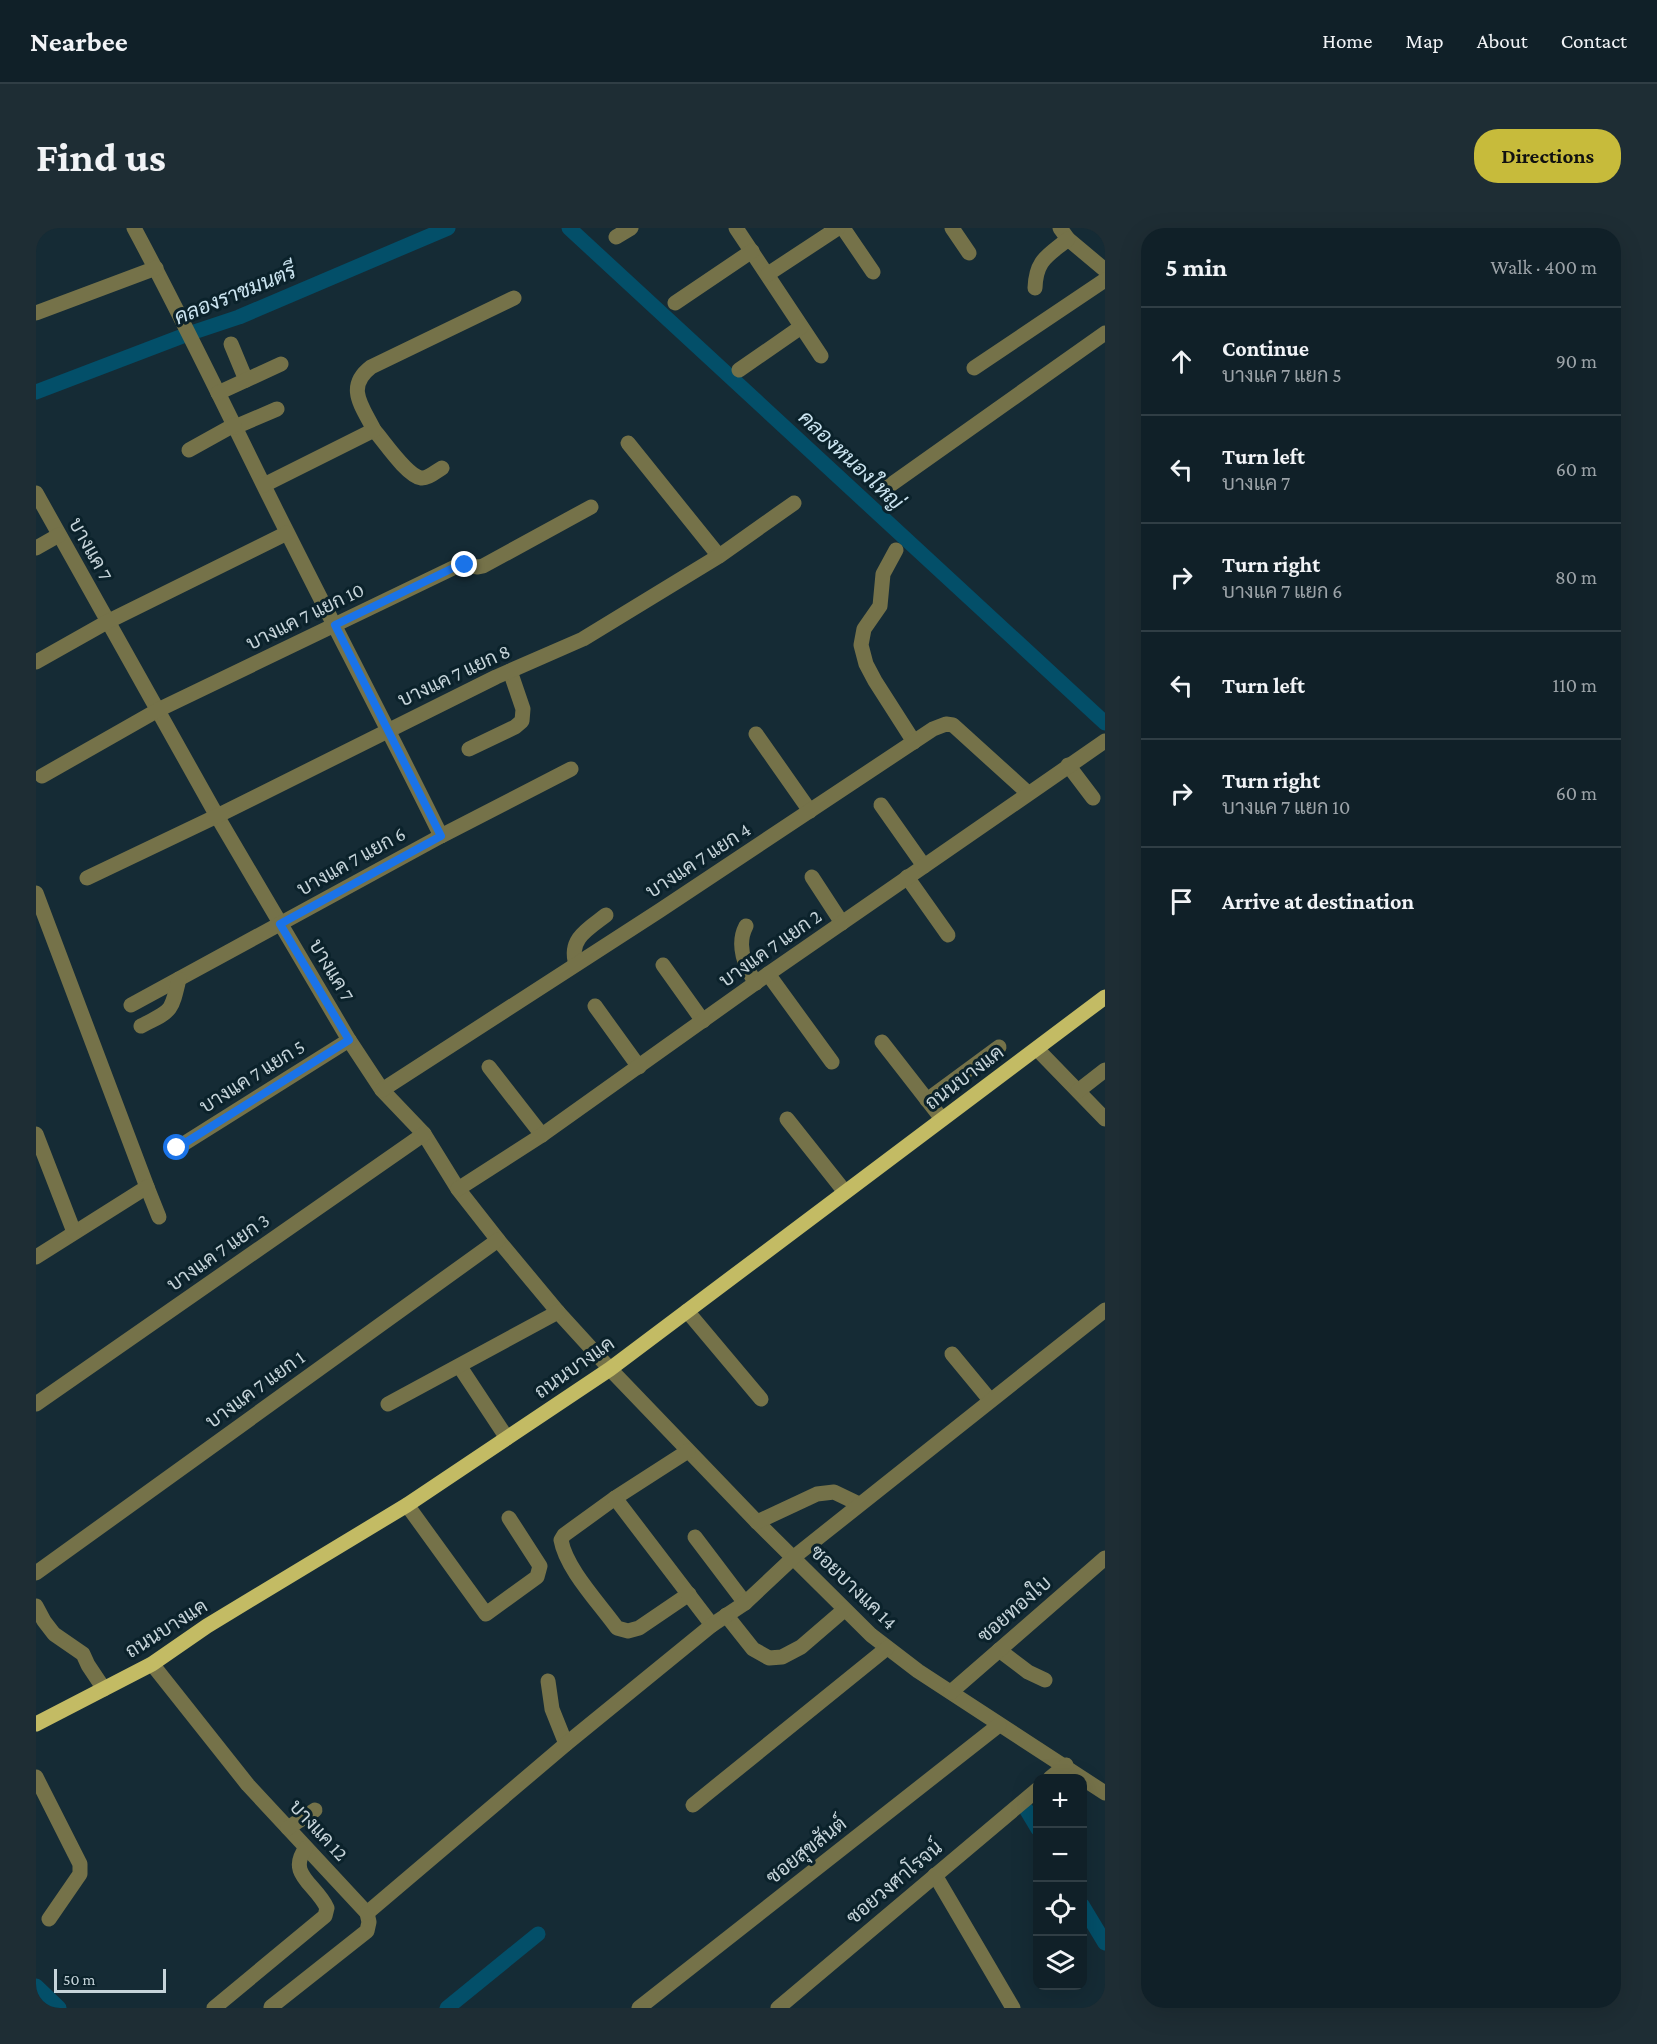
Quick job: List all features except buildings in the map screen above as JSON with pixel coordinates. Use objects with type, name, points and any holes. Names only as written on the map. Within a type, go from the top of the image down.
[{"type":"main road","name":"ถนนบางแค","points":[[36,1724],[152,1664],[207,1626],[407,1505],[610,1369],[1105,997]]},
{"type":"street","points":[[134,228],[179,312],[287,533],[441,836]]},
{"type":"street","points":[[616,237],[632,228]]},
{"type":"street","points":[[736,228],[821,356]]},
{"type":"street","points":[[768,274],[838,228]]},
{"type":"street","points":[[843,228],[873,272]]},
{"type":"street","points":[[952,228],[969,253]]},
{"type":"street","points":[[1035,288],[1035,273],[1064,233],[1105,270]]},
{"type":"street","points":[[675,303],[752,251]]},
{"type":"street","points":[[36,313],[156,268]]},
{"type":"street","points":[[974,368],[1105,280]]},
{"type":"street","points":[[442,468],[427,477],[419,477],[405,468],[374,430],[358,398],[356,390],[362,374],[371,367],[514,298]]},
{"type":"street","points":[[739,370],[801,327]]},
{"type":"street","points":[[889,486],[1105,333]]},
{"type":"street","points":[[231,344],[246,380]]},
{"type":"street","points":[[218,393],[281,364]]},
{"type":"street","points":[[189,450],[235,426],[277,409]]},
{"type":"street","points":[[264,486],[374,430]]},
{"type":"street","points":[[628,443],[719,556]]},
{"type":"street","name":"บางแค 7","points":[[36,493],[217,816],[349,1040],[382,1090],[424,1134],[458,1189],[498,1240],[558,1312],[610,1369]]},
{"type":"street","name":"บางแค 7 แยก 8","points":[[87,878],[510,671],[583,639],[719,556],[794,502]]},
{"type":"street","name":"บางแค 7 แยก 10","points":[[42,776],[158,710],[453,568],[465,565],[478,567],[495,560],[591,507]]},
{"type":"street","points":[[36,662],[107,622],[287,533]]},
{"type":"street","points":[[36,548],[59,535]]},
{"type":"street","points":[[896,550],[883,574],[880,606],[864,629],[861,645],[866,664],[875,681],[914,742]]},
{"type":"street","points":[[469,750],[515,727],[522,721],[523,709],[510,671]]},
{"type":"street","name":"บางแค 7 แยก 4","points":[[382,1090],[938,727],[946,724],[953,725],[1028,793]]},
{"type":"street","points":[[756,734],[810,811]]},
{"type":"street","name":"บางแค 7 แยก 2","points":[[458,1189],[542,1135],[762,978],[1105,741]]},
{"type":"street","points":[[1068,765],[1093,798]]},
{"type":"street","name":"บางแค 7 แยก 6","points":[[131,1005],[571,768]]},
{"type":"street","points":[[881,805],[924,866]]},
{"type":"street","points":[[812,877],[842,923]]},
{"type":"street","points":[[907,877],[948,935]]},
{"type":"street","points":[[36,893],[159,1217]]},
{"type":"street","points":[[576,964],[573,955],[577,941],[606,915]]},
{"type":"street","points":[[746,926],[742,933],[742,953],[749,973],[762,978],[832,1062]]},
{"type":"street","points":[[663,965],[703,1021]]},
{"type":"street","points":[[141,1026],[171,1008],[179,979]]},
{"type":"street","points":[[595,1006],[639,1067]]},
{"type":"street","name":"บางแค 7 แยก 5","points":[[177,1148],[349,1040]]},
{"type":"street","points":[[882,1042],[942,1119]]},
{"type":"street","points":[[927,1100],[999,1047]]},
{"type":"street","points":[[1037,1049],[1105,1119]]},
{"type":"street","points":[[489,1067],[542,1135]]},
{"type":"street","points":[[1078,1090],[1105,1070]]},
{"type":"street","points":[[787,1119],[844,1192]]},
{"type":"street","points":[[36,1134],[74,1232]]},
{"type":"street","name":"บางแค 7 แยก 3","points":[[36,1404],[424,1134]]},
{"type":"street","points":[[36,1257],[147,1187]]},
{"type":"street","name":"บางแค 7 แยก 1","points":[[36,1573],[498,1240]]},
{"type":"street","points":[[270,2007],[367,1931],[369,1922],[367,1912],[566,1744],[712,1625],[745,1603],[794,1557],[1105,1310]]},
{"type":"street","points":[[687,1311],[761,1399]]},
{"type":"street","points":[[388,1404],[558,1312]]},
{"type":"street","points":[[952,1354],[990,1400]]},
{"type":"street","points":[[460,1367],[507,1438]]},
{"type":"street","name":"ซอยบางแค 14","points":[[610,1369],[844,1610],[887,1648],[999,1725],[1066,1765],[1105,1792]]},
{"type":"street","points":[[688,1451],[615,1498],[564,1535],[561,1540],[562,1549],[577,1573],[617,1628],[628,1631],[639,1628],[689,1594]]},
{"type":"street","points":[[757,1522],[817,1494],[834,1492],[860,1504]]},
{"type":"street","points":[[615,1498],[712,1625]]},
{"type":"street","points":[[407,1505],[486,1614],[537,1576],[540,1566],[509,1518]]},
{"type":"street","points":[[695,1537],[745,1603]]},
{"type":"street","name":"ซอยทองใบ","points":[[951,1692],[1105,1558]]},
{"type":"street","points":[[36,1606],[54,1634],[83,1654],[104,1689]]},
{"type":"street","points":[[726,1616],[753,1649],[769,1659],[782,1657],[801,1647],[844,1610]]},
{"type":"street","points":[[693,1805],[887,1648]]},
{"type":"street","points":[[999,1650],[1028,1672],[1045,1680]]},
{"type":"street","name":"บางแค 12","points":[[152,1664],[248,1785],[367,1912]]},
{"type":"street","points":[[548,1681],[552,1709],[566,1744]]},
{"type":"street","name":"ซอยสุขสันต์","points":[[639,2008],[999,1725]]},
{"type":"street","points":[[1056,1774],[1066,1765]]},
{"type":"street","points":[[36,1777],[80,1863],[80,1874],[49,1919]]},
{"type":"street","name":"ซอยวงศาโรจน์","points":[[778,2008],[1033,1793]]},
{"type":"street","points":[[288,1828],[315,1810]]},
{"type":"street","points":[[214,2008],[325,1916],[327,1908],[323,1900],[301,1874],[298,1866],[299,1857],[306,1848]]},
{"type":"street","points":[[935,1875],[1013,2008]]},
{"type":"waterway","name":"คลองราชมนตรี","points":[[36,392],[239,317],[448,228]]},
{"type":"waterway","name":"คลองหนองใหญ่","points":[[569,228],[1105,723]]},
{"type":"waterway","points":[[1026,1809],[1037,1828]]},
{"type":"waterway","points":[[1087,1913],[1105,1943]]},
{"type":"waterway","points":[[447,2008],[538,1934]]},
{"type":"waterway","points":[[36,1986],[59,2008]]},
{"type":"route","points":[[177,1148],[349,1040],[280,924],[441,836],[335,625],[453,568],[465,565]]}]
